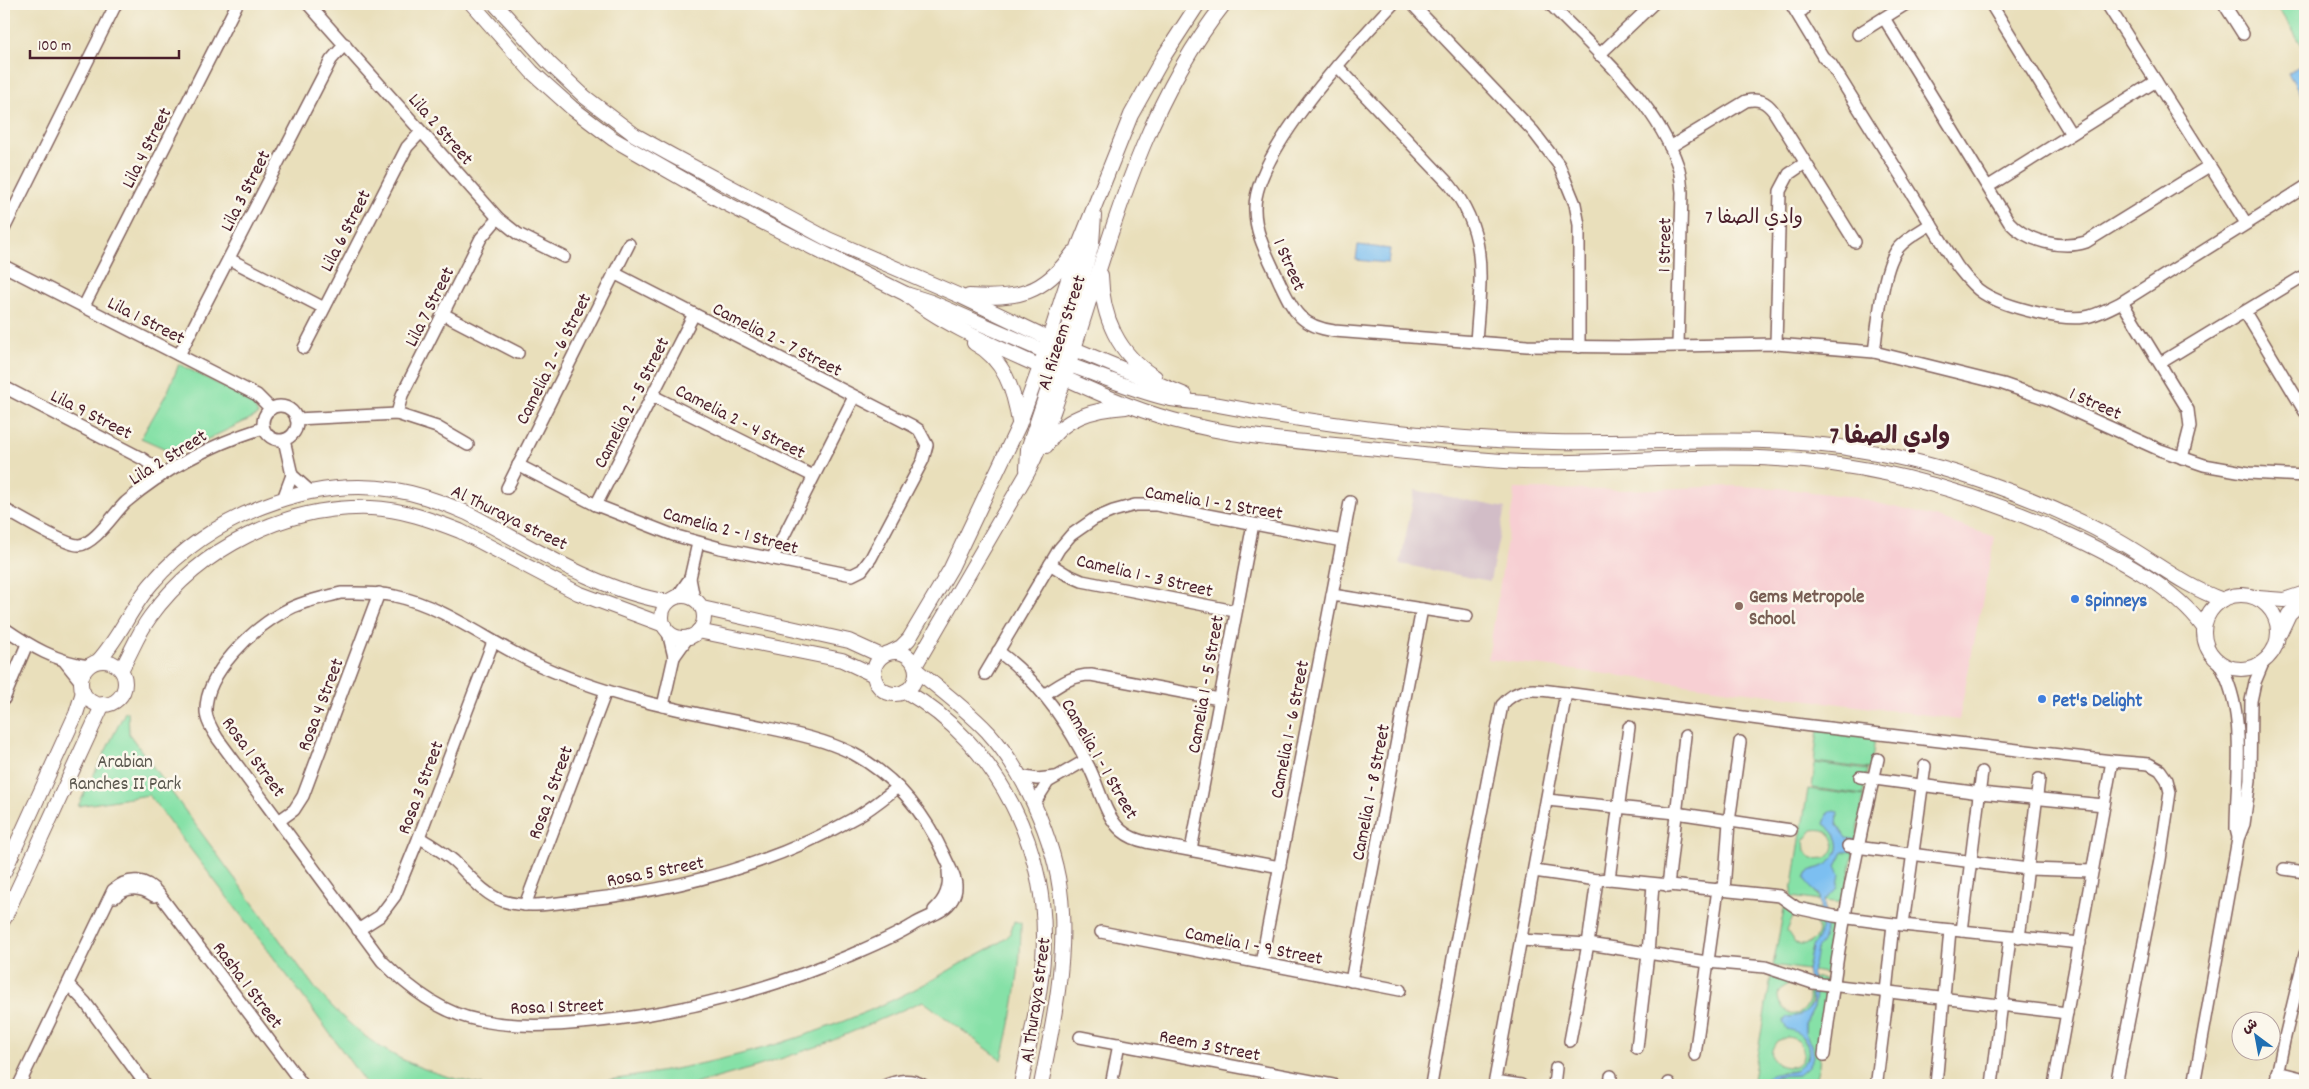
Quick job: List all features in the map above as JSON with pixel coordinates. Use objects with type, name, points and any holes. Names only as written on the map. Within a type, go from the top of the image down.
[{"type":"street","points":[[4,229],[116,4]]},
{"type":"street","name":"Lila 4 Street","points":[[84,306],[238,4]]},
{"type":"street","name":"Lila 2 Street","points":[[308,4],[498,218],[518,234],[564,256]]},
{"type":"street","points":[[472,4],[532,72],[572,108],[613,139],[723,202],[906,294],[931,302],[1061,360],[1168,398],[1199,401],[1321,422],[1476,439],[1555,442],[1772,441],[1862,450],[1947,471],[2042,504],[2112,537],[2188,585],[2223,600]]},
{"type":"street","points":[[495,4],[567,80],[605,113],[635,135],[810,230],[960,296],[1050,339],[1061,360],[1132,407],[1189,424],[1253,437],[1452,458],[1523,462],[1750,458],[1807,461],[1913,479],[1994,504],[2028,517],[2093,547],[2133,569],[2179,600],[2204,628],[2208,649],[2220,663],[2228,681],[2235,710],[2238,769],[2236,828],[2238,839]]},
{"type":"street","name":"Al Rizeem Street","points":[[1050,339],[1079,245],[1131,115],[1164,56],[1198,4]]},
{"type":"street","name":"Al Rizeem Street","points":[[1061,360],[1101,264],[1151,127],[1190,53],[1224,4]]},
{"type":"street","name":"1 Street","points":[[1392,4],[1337,66],[1296,118],[1263,174],[1257,190],[1256,226],[1289,303],[1303,320],[1323,329],[1527,346],[1776,344],[1874,352],[2003,384],[2047,399],[2182,458],[2204,465],[2249,473],[2305,476]]},
{"type":"street","points":[[1412,4],[1533,131],[1559,165],[1575,204],[1579,225],[1579,347]]},
{"type":"street","name":"1 Street","points":[[1550,4],[1599,55],[1643,105],[1670,146],[1679,169],[1682,192],[1678,345]]},
{"type":"street","points":[[1599,55],[1653,4]]},
{"type":"street","points":[[1791,4],[1824,57],[1831,64],[1931,224],[1973,286],[1998,300],[2072,318],[2090,316],[2122,302],[2305,187]]},
{"type":"street","points":[[1858,34],[1906,4]]},
{"type":"street","points":[[1992,4],[2071,134]]},
{"type":"street","points":[[2107,4],[2246,223]]},
{"type":"street","points":[[2224,4],[2243,34]]},
{"type":"street","points":[[1802,6],[1829,53],[1831,64]]},
{"type":"street","points":[[1884,18],[2010,222],[2021,232],[2056,244],[2076,246],[2095,237],[2209,166]]},
{"type":"street","name":"Lila 3 Street","points":[[179,355],[331,60],[345,44]]},
{"type":"street","points":[[1337,66],[1450,185],[1465,206],[1476,233],[1481,260],[1476,342]]},
{"type":"street","points":[[1989,186],[2156,81]]},
{"type":"street","points":[[1670,146],[1746,101],[1759,100],[1770,107],[1855,242]]},
{"type":"street","name":"Lila 6 Street","points":[[304,348],[410,142],[421,132]]},
{"type":"street","points":[[1776,344],[1780,191],[1789,174],[1805,163]]},
{"type":"street","points":[[1028,472],[1028,449],[1061,360],[1092,244],[1093,209]]},
{"type":"street","name":"Lila 7 Street","points":[[397,414],[402,395],[484,234],[498,218]]},
{"type":"street","points":[[1874,352],[1887,277],[1893,257],[1908,239],[1931,224]]},
{"type":"street","name":"Camelia 2 - 6 Street","points":[[507,488],[629,244]]},
{"type":"street","points":[[960,296],[1004,298],[1030,292],[1058,273],[1079,245]]},
{"type":"street","points":[[229,259],[324,308]]},
{"type":"street","points":[[1101,264],[1105,308],[1119,344],[1146,372],[1199,401]]},
{"type":"street","name":"Lila 1 Street","points":[[4,266],[261,398],[271,409]]},
{"type":"street","name":"Camelia 2 - 7 Street","points":[[614,273],[913,426],[924,437],[926,453],[923,460],[871,558],[857,573]]},
{"type":"street","points":[[2160,363],[2305,275]]},
{"type":"street","points":[[906,294],[933,314],[1040,367],[1061,360]]},
{"type":"street","points":[[906,294],[915,308],[925,317],[978,345],[994,358],[1014,393],[1019,425]]},
{"type":"street","points":[[2122,302],[2188,410],[2190,427],[2182,458]]},
{"type":"street","points":[[2245,312],[2305,412]]},
{"type":"street","points":[[443,314],[518,353]]},
{"type":"street","name":"Camelia 2 - 5 Street","points":[[596,505],[654,396],[694,314]]},
{"type":"street","name":"Al Rizeem Street","points":[[887,654],[905,644],[951,568],[1019,425],[1040,367]]},
{"type":"street","name":"Lila 9 Street","points":[[4,387],[143,459],[154,469],[158,478]]},
{"type":"street","name":"Camelia 2 - 4 Street","points":[[654,396],[814,476]]},
{"type":"street","points":[[772,559],[854,397]]},
{"type":"street","points":[[277,406],[289,409],[296,419],[297,424],[293,434],[284,440],[274,439],[265,433],[263,428],[264,417],[271,409],[277,406]]},
{"type":"street","points":[[887,654],[876,664],[874,675],[878,684],[885,691],[895,694],[905,691],[915,680],[916,668],[966,577],[1028,472],[1040,458],[1058,430],[1067,423],[1098,410],[1132,407]]},
{"type":"street","points":[[296,419],[397,414],[437,427],[468,445]]},
{"type":"street","name":"Lila 2 Street","points":[[4,509],[70,544],[79,546],[89,542],[126,503],[158,478],[207,449],[263,428]]},
{"type":"street","points":[[283,499],[292,475],[284,440]]},
{"type":"street","name":"Camelia 2 - 1 Street","points":[[518,465],[596,505],[698,543],[846,574],[857,573]]},
{"type":"street","points":[[292,475],[311,492]]},
{"type":"street","name":"Al Thuraya street","points":[[94,663],[110,649],[140,598],[178,557],[205,536],[235,520],[283,499],[311,492],[346,488],[395,490],[423,497],[467,513],[587,575],[646,597],[672,599]]},
{"type":"street","name":"Camelia 1 - 6 Street","points":[[1261,963],[1350,502]]},
{"type":"street","name":"Camelia 1 - 2 Street","points":[[985,674],[1059,549],[1081,527],[1105,513],[1135,505],[1156,505],[1342,541]]},
{"type":"street","name":"Al Thuraya street","points":[[121,670],[150,618],[190,573],[210,558],[230,545],[270,526],[321,511],[347,508],[373,508],[392,511],[460,530],[578,593],[666,629]]},
{"type":"street","name":"Camelia 1 - 5 Street","points":[[1191,850],[1253,524]]},
{"type":"street","points":[[674,657],[662,613],[690,578],[698,543]]},
{"type":"street","name":"Camelia 1 - 3 Street","points":[[1050,564],[1082,581],[1235,611]]},
{"type":"street","points":[[951,568],[966,577]]},
{"type":"street","points":[[663,706],[674,657],[703,622],[690,578]]},
{"type":"street","name":"Rosa 1 Street","points":[[342,593],[380,593],[405,598],[429,607],[493,642],[548,669],[606,691],[663,706],[826,742],[853,754],[874,767],[898,787],[928,825],[946,859],[949,877],[948,891],[941,903],[926,917],[903,931],[832,962],[722,1000],[668,1012],[552,1026],[501,1024],[473,1020],[447,1010],[401,980],[382,961],[212,730],[206,711],[212,687],[230,657],[246,640],[284,611],[305,602],[342,593]]},
{"type":"street","name":"Rosa 4 Street","points":[[280,820],[294,810],[303,796],[380,593]]},
{"type":"street","points":[[2204,628],[2212,609],[2223,600],[2244,595],[2284,600],[2305,593]]},
{"type":"street","points":[[934,595],[950,605]]},
{"type":"street","points":[[1332,595],[1467,616]]},
{"type":"street","points":[[672,599],[686,596],[698,604],[849,641],[887,654],[906,654],[916,668]]},
{"type":"street","points":[[2258,598],[2273,612],[2280,633]]},
{"type":"street","points":[[2194,1085],[2238,839],[2244,824],[2250,780],[2251,701],[2255,682],[2263,663],[2276,647],[2289,614],[2305,599]]},
{"type":"street","name":"Camelia 1 - 8 Street","points":[[1351,981],[1422,609]]},
{"type":"street","points":[[4,628],[27,644],[66,662],[111,662],[121,670],[124,677],[122,692],[118,699],[104,704],[91,701],[66,662]]},
{"type":"street","points":[[666,629],[680,638],[694,634],[842,660],[874,675]]},
{"type":"street","name":"Rosa 3 Street","points":[[358,930],[370,924],[388,907],[395,896],[420,837],[493,642]]},
{"type":"street","points":[[4,699],[27,644]]},
{"type":"street","name":"Camelia 1 - 1 Street","points":[[998,651],[1016,665],[1044,695],[1086,760],[1113,820],[1121,831],[1133,838],[1146,842],[1280,867]]},
{"type":"street","points":[[4,872],[76,714],[82,687],[82,676],[94,663]]},
{"type":"street","points":[[2220,663],[2228,668],[2243,670],[2263,663]]},
{"type":"street","name":"Al Thuraya street","points":[[916,668],[952,698],[989,734],[1019,776],[1034,804],[1050,851],[1062,911],[1059,986],[1041,1085]]},
{"type":"street","points":[[1044,695],[1069,679],[1092,675],[1219,700]]},
{"type":"street","points":[[1431,1085],[1453,958],[1502,704],[1510,695],[1522,690],[1566,693],[1812,726],[2149,764],[2160,770],[2167,780],[2170,792],[2160,860],[2116,1085]]},
{"type":"street","name":"Rosa 2 Street","points":[[526,905],[606,691]]},
{"type":"street","name":"Al Thuraya street","points":[[905,691],[943,717],[988,763],[1007,794],[1031,849],[1042,902],[1043,957],[1040,988],[1021,1085]]},
{"type":"street","points":[[1521,1085],[1495,1083],[1566,693]]},
{"type":"street","points":[[4,919],[104,704]]},
{"type":"street","points":[[1609,879],[1629,728]]},
{"type":"street","points":[[1668,886],[1684,736]]},
{"type":"street","points":[[1695,1055],[1707,962],[1721,890],[1740,742]]},
{"type":"street","points":[[1824,1055],[1832,985],[1844,917],[1853,846],[1878,759]]},
{"type":"street","points":[[1034,804],[1042,788],[1055,776],[1086,760]]},
{"type":"street","points":[[2054,1085],[2112,761]]},
{"type":"street","points":[[1876,1080],[1887,992],[1912,854],[1925,766]]},
{"type":"street","points":[[1962,931],[1982,772]]},
{"type":"street","points":[[1019,776],[1037,779],[1055,776]]},
{"type":"street","points":[[1860,777],[1922,784],[1980,794],[2104,805]]},
{"type":"street","points":[[1992,1085],[2002,1006],[2028,869],[2039,778]]},
{"type":"street","name":"Rosa 5 Street","points":[[420,837],[451,859],[488,893],[501,900],[526,905],[616,897],[659,890],[703,879],[760,860],[810,839],[859,815],[898,787]]},
{"type":"street","points":[[1547,800],[1676,813],[1791,830]]},
{"type":"street","points":[[1853,846],[2028,869],[2092,872]]},
{"type":"street","points":[[2284,869],[2305,872]]},
{"type":"street","points":[[1534,871],[1597,880],[1609,879],[1780,896],[1803,910],[1844,917],[2015,937],[2080,942]]},
{"type":"street","points":[[1570,1041],[1588,944],[1597,880]]},
{"type":"street","name":"Rasha 1 Street","points":[[19,1085],[113,890],[128,881],[146,882],[154,887],[303,1085]]},
{"type":"street","points":[[1637,1048],[1648,954],[1653,884]]},
{"type":"street","points":[[1936,1085],[1950,930]]},
{"type":"street","name":"Camelia 1 - 9 Street","points":[[1101,932],[1400,990]]},
{"type":"street","points":[[1521,940],[1588,944],[1648,954],[1765,968],[1813,983],[2067,1013]]},
{"type":"street","points":[[2275,1085],[2305,954]]},
{"type":"street","points":[[68,984],[84,1002],[146,1085]]},
{"type":"street","name":"Reem 3 Street","points":[[1080,1037],[1333,1085]]},
{"type":"street","points":[[1111,1085],[1119,1044]]},
{"type":"street","points":[[1554,1085],[1556,1068]]},
{"type":"street","points":[[2277,1072],[2305,1079]]},
{"type":"street","points":[[886,1085],[903,1080],[913,1080],[923,1085]]},
{"type":"shaded area","name":"Gems Metropole School","points":[[1734,486],[1779,488],[1853,497],[1935,517],[1995,537],[1959,719],[1488,659],[1515,489],[1627,490]]},
{"type":"shaded area","points":[[1415,490],[1505,508],[1490,581],[1400,564]]},
{"type":"green space","points":[[2276,4],[2305,4],[2305,45],[2303,47]]},
{"type":"green space","points":[[179,364],[253,402],[258,415],[177,454],[141,438],[168,391]]},
{"type":"green space","name":"Arabian Ranches II Park","points":[[125,712],[128,712],[129,734],[315,988],[334,1008],[352,1026],[371,1040],[409,1063],[455,1079],[482,1085],[367,1085],[299,991],[149,795],[78,806]]},
{"type":"green space","points":[[1818,729],[1875,737],[1871,769],[1814,762]]},
{"type":"green space","points":[[1815,763],[1867,770],[1863,795],[1812,788]]},
{"type":"green space","points":[[1808,789],[1864,796],[1856,840],[1846,839],[1837,824],[1838,815],[1833,811],[1828,813],[1824,824],[1837,838],[1838,849],[1833,859],[1822,867],[1808,872],[1805,878],[1820,901],[1791,897]],"holes":[[[1813,830],[1820,830],[1830,834],[1833,838],[1833,848],[1826,858],[1812,859],[1805,851],[1804,841]]]},
{"type":"green space","points":[[1854,851],[1843,903],[1824,901],[1832,894],[1837,871],[1836,866],[1843,852]]},
{"type":"green space","points":[[1785,904],[1819,909],[1822,927],[1821,934],[1812,947],[1807,970],[1773,965]],"holes":[[[1802,914],[1816,922],[1817,934],[1810,942],[1803,944],[1795,943],[1787,931],[1793,917]]]},
{"type":"green space","points":[[1841,914],[1829,974],[1813,971],[1815,955],[1824,932],[1824,919]]},
{"type":"green space","points":[[1014,921],[1021,923],[1020,958],[1013,1009],[1002,1060],[923,1001],[822,1045],[756,1067],[692,1085],[571,1085],[622,1078],[723,1059],[821,1030],[915,989],[1001,942],[1009,935]]},
{"type":"green space","points":[[1772,971],[1810,986],[1812,998],[1809,1008],[1802,1016],[1790,1017],[1808,1047],[1808,1054],[1804,1063],[1796,1071],[1782,1072],[1762,1082],[1761,1085],[1752,1085]],"holes":[[[1793,983],[1803,985],[1808,991],[1809,996],[1808,1003],[1802,1011],[1796,1014],[1788,1012],[1782,1007],[1778,993],[1783,987]],[[1787,1037],[1798,1041],[1802,1047],[1803,1057],[1799,1063],[1792,1066],[1777,1064],[1773,1059],[1772,1051],[1777,1041]]]},
{"type":"green space","points":[[1812,977],[1829,980],[1819,1065],[1814,1085],[1790,1085],[1781,1082],[1764,1085],[1779,1076],[1796,1073],[1807,1068],[1811,1045],[1805,1033],[1805,1024],[1814,1007],[1816,994]]},
{"type":"water","points":[[2305,64],[2305,101],[2288,73]]},
{"type":"water","points":[[1358,245],[1390,249],[1388,263],[1356,260]]},
{"type":"water","points":[[1838,812],[1837,825],[1846,838],[1856,840],[1854,851],[1843,852],[1836,866],[1840,874],[1837,889],[1824,901],[1826,929],[1822,942],[1817,949],[1812,977],[1816,994],[1814,1007],[1805,1024],[1805,1033],[1811,1045],[1813,1057],[1807,1068],[1799,1075],[1776,1076],[1764,1085],[1761,1085],[1772,1075],[1796,1071],[1808,1058],[1808,1047],[1804,1039],[1801,1035],[1787,1029],[1783,1022],[1787,1017],[1806,1012],[1813,1002],[1807,970],[1812,947],[1822,927],[1819,895],[1808,885],[1805,878],[1808,872],[1827,864],[1836,854],[1838,849],[1837,838],[1824,824],[1828,813]]},
{"type":"place","name":"Spinneys","points":[[2075,599]]},
{"type":"place","name":"Gems Metropole School","points":[[1739,606]]},
{"type":"place","name":"Pet's Delight","points":[[2042,699]]},
{"type":"district","name":"وادي الصفا 7","points":[[1754,216]]},
{"type":"district","name":"وادي الصفا 7","points":[[1890,435]]}]
